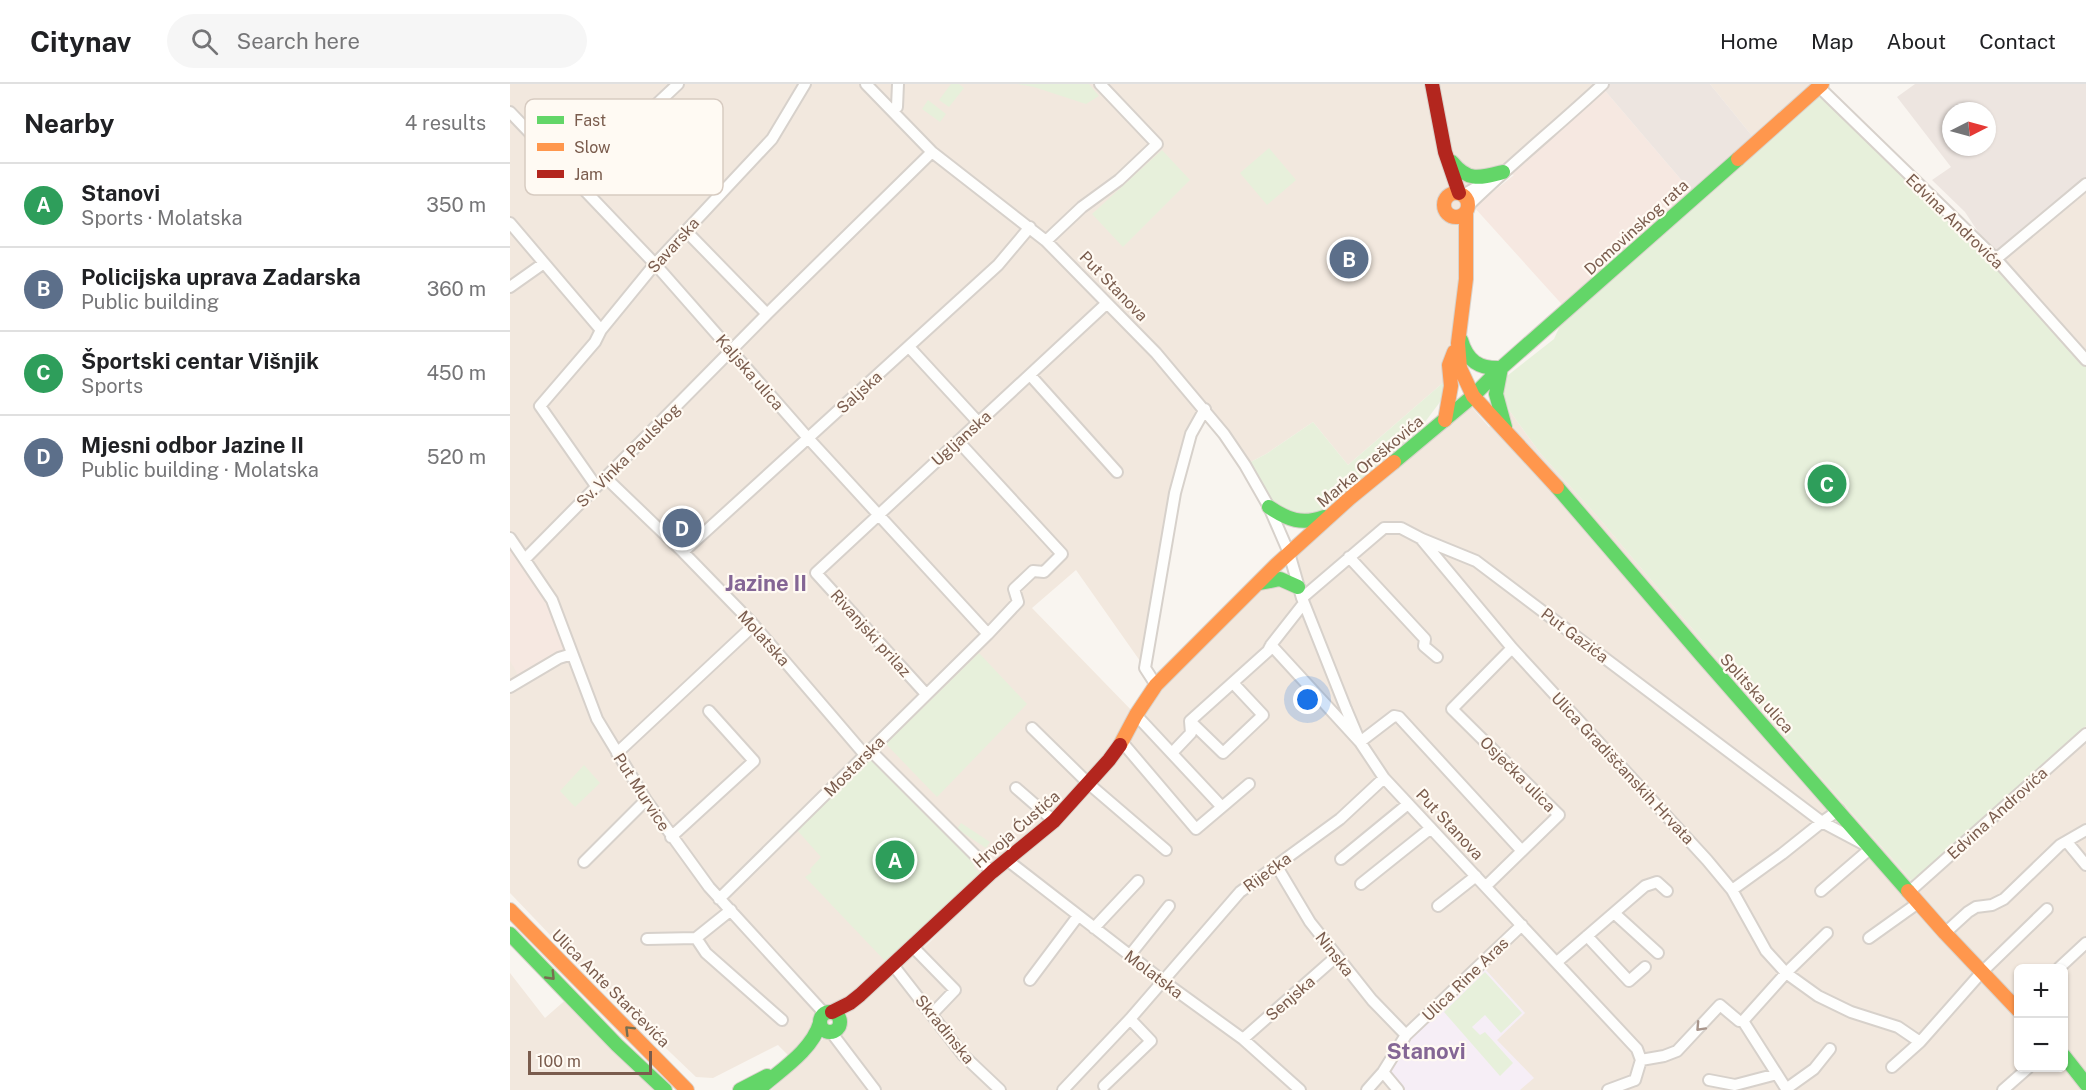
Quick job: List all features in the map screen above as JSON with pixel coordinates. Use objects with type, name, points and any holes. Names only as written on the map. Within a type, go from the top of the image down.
[{"type":"main road","points":[[1431,84],[1445,152],[1462,205],[1466,269],[1457,348],[1449,365],[1451,386],[1445,420]]},
{"type":"main road","name":"Domovinskog rata","points":[[1473,396],[1501,368],[1820,86]]},
{"type":"main road","points":[[1445,152],[1458,171],[1468,177],[1479,178],[1503,172]]},
{"type":"main road","points":[[1445,152],[1445,211],[1462,205]]},
{"type":"main road","points":[[1446,199],[1451,194],[1462,205]]},
{"type":"main road","points":[[1459,332],[1463,351],[1473,364],[1489,369],[1501,368],[1496,394],[1507,431]]},
{"type":"main road","name":"Splitska ulica","points":[[1457,348],[1460,371],[1473,396],[1507,431],[1945,933],[1982,974],[2014,1004]]},
{"type":"main road","name":"Marka Oreškovića","points":[[1289,553],[1473,396]]},
{"type":"main road","points":[[1269,507],[1291,521],[1309,523],[1339,508]]},
{"type":"main road","points":[[1156,685],[1289,553]]},
{"type":"main road","points":[[1253,587],[1269,579],[1277,578],[1288,581],[1301,596]]},
{"type":"main road","name":"Hrvoja Ćustića","points":[[744,1089],[777,1072],[807,1047],[850,1003],[914,947],[988,868],[1007,860],[1054,821],[1089,784],[1122,742],[1136,715],[1156,685]]},
{"type":"main road","name":"Ulica Ante Starčevića","points":[[510,910],[689,1089]]},
{"type":"main road","name":"Ulica Ante Starčevića","points":[[510,934],[617,1045],[665,1090]]},
{"type":"main road","points":[[2068,1062],[2083,1085]]},
{"type":"street","points":[[662,99],[678,84]]},
{"type":"street","name":"Savarska","points":[[723,191],[772,139],[805,84]]},
{"type":"street","name":"Put Stanova","points":[[866,84],[932,152],[1046,241],[1156,353],[1205,409],[1245,465],[1269,507],[1289,553],[1301,596],[1360,742],[1384,777],[1637,1050],[1641,1060]]},
{"type":"street","points":[[897,107],[898,84]]},
{"type":"street","points":[[1046,241],[1082,207],[1119,180],[1156,144],[1100,84]]},
{"type":"street","points":[[1462,205],[1557,127],[1603,84]]},
{"type":"street","name":"Edvina Androvića","points":[[1820,86],[1996,259],[2084,352]]},
{"type":"street","name":"Kaljska ulica","points":[[510,112],[525,128]]},
{"type":"street","name":"Sv. Vinka Paulskog","points":[[525,559],[732,352],[767,314],[932,152]]},
{"type":"street","points":[[1996,259],[2086,184]]},
{"type":"street","name":"Kaljska ulica","points":[[590,195],[655,264],[808,438],[988,634]]},
{"type":"street","name":"Savarska","points":[[596,486],[540,406],[595,342],[601,330],[655,264],[720,195]]},
{"type":"street","points":[[510,223],[601,330]]},
{"type":"street","name":"Saljska","points":[[683,552],[998,265],[1030,227]]},
{"type":"street","points":[[686,231],[767,314]]},
{"type":"street","points":[[510,287],[544,263]]},
{"type":"street","name":"Ugljanska","points":[[816,573],[1106,304]]},
{"type":"street","points":[[909,347],[978,422]]},
{"type":"street","points":[[1030,375],[1116,472]]},
{"type":"street","points":[[1156,685],[1145,668],[1175,493],[1191,434],[1205,409]]},
{"type":"street","name":"Mostarska","points":[[719,898],[988,634],[1018,602],[1014,589],[1032,571],[1044,572],[1062,554],[958,441]]},
{"type":"street","name":"Molatska","points":[[605,477],[683,552],[754,626],[868,752],[988,868]]},
{"type":"street","name":"Put Gazića","points":[[1190,721],[1268,651],[1301,596],[1384,528],[1401,528],[1476,561],[1822,822],[1871,849]]},
{"type":"street","name":"Put Murvice","points":[[510,538],[552,600],[597,719],[646,800],[671,837],[719,898],[831,1022],[847,1051],[875,1090]]},
{"type":"street","name":"Ulica Gradiščanskih Hrvata","points":[[1422,539],[1512,648],[1707,860],[1732,890],[1766,951],[1786,973],[1818,996],[1851,1011],[1898,1027],[1920,1042]]},
{"type":"street","points":[[1349,557],[1425,639],[1424,646],[1437,657]]},
{"type":"street","name":"Rivanjski prilaz","points":[[816,573],[926,694]]},
{"type":"street","points":[[617,753],[754,626]]},
{"type":"street","points":[[1271,645],[1360,742],[1394,716],[1399,717],[1522,851]]},
{"type":"street","name":"Osječka ulica","points":[[1486,886],[1559,814],[1452,709],[1512,648]]},
{"type":"street","points":[[510,687],[559,658],[572,654]]},
{"type":"street","points":[[1190,721],[1223,753],[1263,715],[1233,683]]},
{"type":"street","points":[[671,837],[754,761],[709,711]]},
{"type":"street","points":[[1136,715],[1222,807]]},
{"type":"street","points":[[1172,753],[1191,733],[1190,721]]},
{"type":"street","points":[[1032,728],[1089,784],[1166,850]]},
{"type":"street","name":"Edvina Androvića","points":[[1869,938],[2086,734]]},
{"type":"street","points":[[1122,742],[1197,829],[1249,784]]},
{"type":"street","name":"Riječka","points":[[1063,1090],[1130,1019],[1240,892],[1340,819],[1384,777]]},
{"type":"street","points":[[1016,788],[1054,821]]},
{"type":"street","points":[[584,862],[646,800]]},
{"type":"street","points":[[1341,859],[1408,804]]},
{"type":"street","points":[[1732,890],[1839,810]]},
{"type":"street","points":[[1360,884],[1431,828]]},
{"type":"street","points":[[1945,933],[1976,907],[1992,905],[2004,899],[2047,857],[2086,830]]},
{"type":"street","points":[[2067,842],[2086,865]]},
{"type":"street","points":[[1821,891],[1871,849]]},
{"type":"street","name":"Molatska","points":[[1007,860],[1242,1039],[1300,1090]]},
{"type":"street","name":"Ninska","points":[[1276,865],[1310,922],[1372,1000],[1406,1035]]},
{"type":"street","points":[[1438,906],[1476,876]]},
{"type":"street","points":[[1094,928],[1138,881]]},
{"type":"street","points":[[1557,962],[1645,886],[1657,882],[1667,891]]},
{"type":"street","points":[[1130,955],[1169,906]]},
{"type":"street","points":[[1892,1067],[1920,1042],[1982,974],[2047,909]]},
{"type":"street","points":[[647,939],[696,938],[731,910]]},
{"type":"street","points":[[1614,913],[1658,953]]},
{"type":"street","points":[[1030,980],[1078,916]]},
{"type":"street","name":"Ulica Rine Aras","points":[[1366,1090],[1383,1072],[1406,1035],[1522,925]]},
{"type":"street","points":[[1743,1021],[1786,973],[1827,933]]},
{"type":"street","points":[[1587,936],[1629,981],[1645,967]]},
{"type":"street","points":[[696,938],[706,953],[782,1020]]},
{"type":"street","points":[[2064,964],[2086,943]]},
{"type":"street","points":[[914,947],[955,990],[932,1014]]},
{"type":"street","name":"Senjska","points":[[1242,1039],[1337,956]]},
{"type":"street","name":"Skradinska","points":[[893,965],[963,1055],[1000,1090]]},
{"type":"street","points":[[1608,1090],[1637,1085],[1641,1060],[1677,1051],[1720,1005],[1738,1021],[1743,1021]]},
{"type":"street","points":[[1104,1086],[1151,1041],[1130,1019]]},
{"type":"street","points":[[1743,1021],[1787,1089],[1814,1070],[1830,1049]]},
{"type":"street","points":[[1383,1072],[1398,1090]]},
{"type":"street","points":[[2003,1090],[2023,1072]]},
{"type":"street","points":[[1709,1080],[1736,1085],[1777,1074]]},
{"type":"shaded area","points":[[510,84],[1603,84],[1467,208],[1459,208],[1466,269],[1445,381],[1348,465],[1313,422],[1266,454],[1245,465],[1205,410],[1191,434],[1145,668],[1076,570],[1032,608],[1136,715],[1109,760],[843,1013],[828,1023],[790,1057],[778,1045],[713,1078],[696,1077],[576,962],[510,893]]},
{"type":"shaded area","points":[[1603,84],[1710,84],[1757,142],[1695,196],[1601,86]]},
{"type":"shaded area","points":[[1710,84],[1822,84],[1757,142]]},
{"type":"shaded area","points":[[1915,84],[2086,84],[2086,184],[1996,259],[1965,212],[1932,180],[1951,167],[1943,156],[1996,156],[1996,102],[1942,102],[1942,155],[1897,97]]},
{"type":"shaded area","points":[[1601,86],[1695,196],[1567,310],[1474,207],[1514,175],[1503,172]]},
{"type":"shaded area","points":[[2086,184],[2086,366],[1989,260],[1996,259]]},
{"type":"shaded area","points":[[1469,404],[1489,427],[1509,410],[1540,453],[1911,880],[2086,726],[2086,1090],[771,1090],[812,1051],[849,1010],[930,942],[985,885],[1071,810],[1126,749],[1143,714],[1163,689],[1262,588],[1271,583],[1291,588],[1291,557]]},
{"type":"shaded area","points":[[510,538],[552,600],[572,654],[519,681],[510,661]]},
{"type":"shaded area","points":[[1485,969],[1525,1013],[1497,1040],[1534,1078],[1520,1090],[1398,1090],[1383,1072],[1406,1035]]},
{"type":"shaded area","points":[[510,973],[545,1018],[570,996],[665,1090],[510,1090]]},
{"type":"green space","points":[[951,84],[959,84],[964,88],[949,107],[939,100]]},
{"type":"green space","points":[[1017,84],[1089,84],[1099,96],[1086,104],[1034,87]]},
{"type":"green space","points":[[1819,87],[1989,260],[2086,366],[2086,726],[1912,881],[1540,453],[1509,410],[1502,392],[1507,376],[1554,339],[1567,310]]},
{"type":"green space","points":[[928,100],[946,114],[940,122],[922,109]]},
{"type":"green space","points":[[1269,148],[1296,180],[1267,205],[1240,173]]},
{"type":"green space","points":[[1162,150],[1190,180],[1123,247],[1092,214]]},
{"type":"green space","points":[[1445,381],[1443,398],[1419,430],[1339,508],[1302,527],[1261,491],[1245,465],[1266,454],[1313,422],[1348,465]]},
{"type":"green space","points":[[979,653],[1027,704],[937,797],[886,744]]},
{"type":"green space","points":[[872,757],[975,863],[974,868],[981,873],[886,962],[805,877],[812,872],[810,869],[821,857],[797,830]]},
{"type":"green space","points":[[584,765],[600,783],[575,807],[560,791]]},
{"type":"green space","points":[[961,823],[990,842],[986,848],[957,829]]},
{"type":"green space","points":[[1485,972],[1522,1013],[1501,1033],[1485,1015],[1472,1027],[1480,1035],[1485,1032],[1513,1063],[1500,1076],[1444,1012]]},
{"type":"traffic: fast","points":[[1394,462],[1473,396],[1501,368],[1738,159]]},
{"type":"traffic: fast","points":[[1452,162],[1469,176],[1481,177],[1503,172]]},
{"type":"traffic: fast","points":[[1461,340],[1470,358],[1475,362],[1486,367],[1501,368]]},
{"type":"traffic: fast","points":[[1501,368],[1496,394],[1505,427]]},
{"type":"traffic: fast","points":[[1557,487],[1908,891]]},
{"type":"traffic: fast","points":[[1269,507],[1295,520],[1309,521],[1324,517]]},
{"type":"traffic: fast","points":[[1260,583],[1280,579],[1298,587]]},
{"type":"traffic: fast","points":[[510,934],[617,1045],[665,1090]]},
{"type":"traffic: fast","points":[[830,1012],[837,1015],[840,1022],[837,1029],[830,1032],[823,1029],[820,1022],[823,1015],[830,1012]]},
{"type":"traffic: fast","points":[[758,1090],[810,1043],[820,1023]]},
{"type":"traffic: fast","points":[[2068,1061],[2086,1084]]},
{"type":"traffic: fast","points":[[740,1090],[767,1076]]},
{"type":"traffic: slow","points":[[1738,159],[1822,84]]},
{"type":"traffic: slow","points":[[1456,193],[1465,196],[1468,205],[1465,214],[1456,217],[1447,214],[1444,205],[1447,196],[1456,193]]},
{"type":"traffic: slow","points":[[1466,213],[1466,279],[1458,343],[1460,368],[1473,396],[1557,487]]},
{"type":"traffic: slow","points":[[1445,420],[1451,386],[1449,365],[1454,352]]},
{"type":"traffic: slow","points":[[1120,745],[1156,685],[1276,565],[1350,498],[1394,462]]},
{"type":"traffic: slow","points":[[1908,891],[2014,1006]]},
{"type":"traffic: slow","points":[[510,910],[687,1090]]},
{"type":"traffic: jam","points":[[1432,84],[1445,152],[1459,193]]},
{"type":"traffic: jam","points":[[832,1012],[860,995],[992,872],[1054,821],[1120,745]]},
{"type":"place","name":"Policijska uprava Zadarska","points":[[1349,259]]},
{"type":"place","name":"Športski centar Višnjik","points":[[1827,484]]},
{"type":"place","name":"Mjesni odbor Jazine II","points":[[682,528]]},
{"type":"place","name":"Stanovi","points":[[895,860]]},
{"type":"district","name":"Jazine II","points":[[766,583]]},
{"type":"district","name":"Stanovi","points":[[1426,1051]]}]
